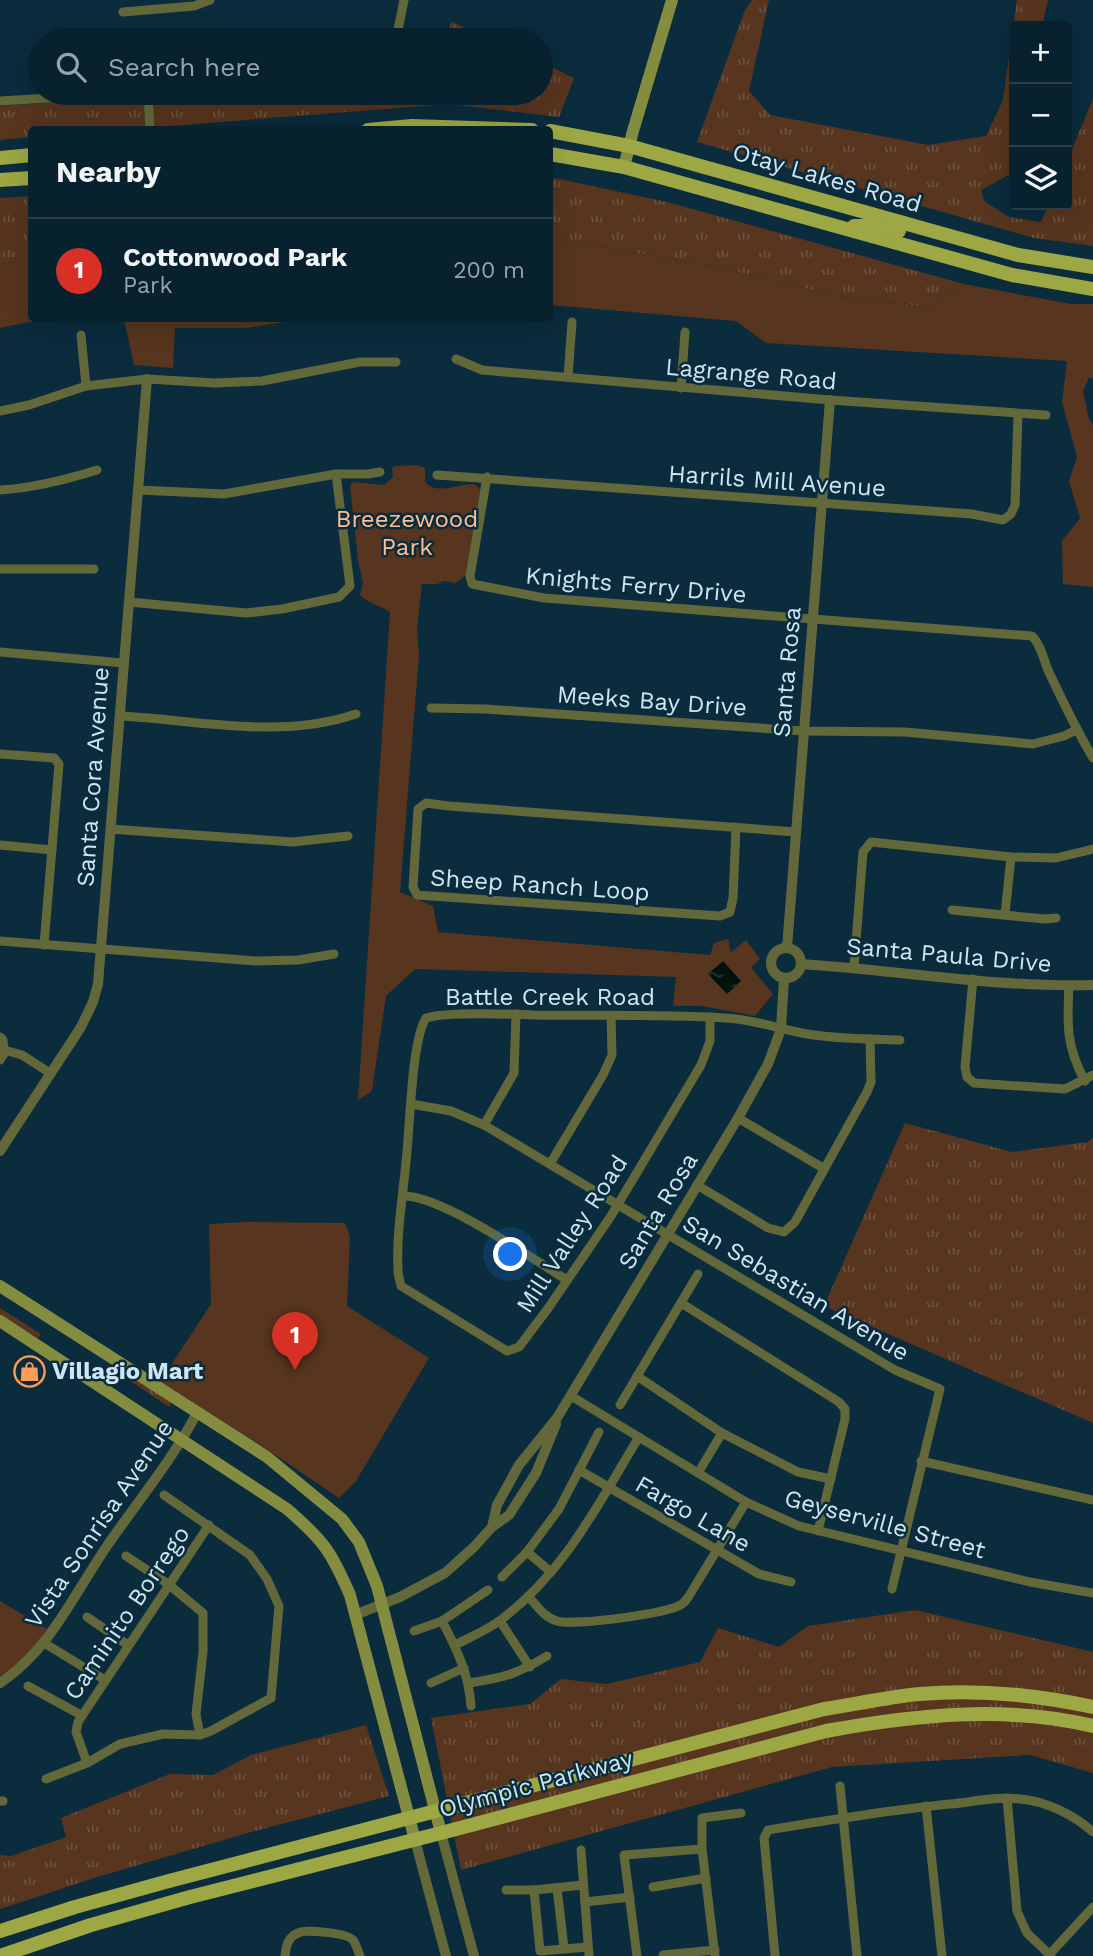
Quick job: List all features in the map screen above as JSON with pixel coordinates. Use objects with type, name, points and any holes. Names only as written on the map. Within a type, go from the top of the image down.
[{"type":"main road","points":[[624,167],[672,0]]},
{"type":"main road","name":"Otay Lakes Road","points":[[553,132],[629,146],[1017,255],[1093,267]]},
{"type":"main road","points":[[0,158],[28,155]]},
{"type":"main road","name":"Otay Lakes Road","points":[[553,155],[624,167],[1012,275],[1093,289]]},
{"type":"main road","points":[[0,180],[28,178]]},
{"type":"main road","points":[[835,226],[877,226],[921,237],[931,231]]},
{"type":"main road","points":[[0,1286],[267,1457],[342,1519],[359,1542],[382,1604],[441,1833]]},
{"type":"main road","points":[[0,1321],[288,1509],[320,1538],[335,1559],[350,1595],[415,1840]]},
{"type":"main road","name":"Olympic Parkway","points":[[0,1931],[102,1899],[824,1709],[933,1694],[1010,1695],[1093,1707]]},
{"type":"main road","name":"Olympic Parkway","points":[[0,1956],[91,1925],[190,1897],[826,1731],[891,1719],[956,1713],[1070,1721],[1093,1726]]},
{"type":"street","points":[[123,12],[194,6],[210,0]]},
{"type":"street","points":[[398,28],[404,0]]},
{"type":"street","points":[[0,101],[28,99]]},
{"type":"street","points":[[149,105],[150,126]]},
{"type":"street","points":[[568,377],[572,323]]},
{"type":"street","points":[[681,388],[685,332]]},
{"type":"street","points":[[81,335],[86,386]]},
{"type":"street","name":"Lagrange Road","points":[[456,359],[482,370],[830,400],[1046,415]]},
{"type":"street","points":[[0,411],[29,405],[86,386],[148,379],[215,383],[262,381],[360,362],[396,362]]},
{"type":"street","name":"Santa Cora Avenue","points":[[0,1151],[81,1027],[98,984],[148,379]]},
{"type":"street","name":"Santa Rosa","points":[[787,948],[830,400]]},
{"type":"street","name":"Harrils Mill Avenue","points":[[437,475],[972,514],[1003,520],[1012,514],[1015,505],[1018,414]]},
{"type":"street","points":[[0,490],[19,490],[50,484],[97,470]]},
{"type":"street","points":[[139,491],[224,494],[336,474],[380,472]]},
{"type":"street","points":[[129,602],[246,612],[282,609],[339,597],[350,586],[336,474]]},
{"type":"street","name":"Knights Ferry Drive","points":[[487,477],[470,576],[472,584],[544,598],[1032,636],[1038,642],[1076,730]]},
{"type":"street","points":[[0,569],[94,569]]},
{"type":"street","points":[[0,652],[123,663]]},
{"type":"street","name":"Meeks Bay Drive","points":[[431,708],[494,709],[803,731],[905,732],[1033,744],[1056,739],[1076,730]]},
{"type":"street","points":[[120,716],[282,728],[314,726],[356,714]]},
{"type":"street","points":[[1076,730],[1093,758]]},
{"type":"street","points":[[0,754],[54,758],[60,764],[44,945]]},
{"type":"street","name":"Sheep Ranch Loop","points":[[736,827],[733,898],[730,912],[720,916],[417,895],[413,887],[418,809],[426,803],[736,827],[796,832]]},
{"type":"street","points":[[110,829],[293,842],[348,836]]},
{"type":"street","points":[[854,967],[863,852],[871,842],[1011,857],[1056,858],[1093,849]]},
{"type":"street","points":[[0,845],[52,850]]},
{"type":"street","points":[[1005,914],[1011,857]]},
{"type":"street","points":[[952,910],[1056,918]]},
{"type":"street","points":[[0,941],[257,961],[298,960],[334,954]]},
{"type":"street","points":[[787,948],[796,951],[801,964],[793,976],[784,978],[773,970],[771,961],[775,953],[787,948]]},
{"type":"street","name":"Santa Paula Drive","points":[[801,964],[1069,986],[1093,985]]},
{"type":"street","name":"Santa Rosa","points":[[492,1527],[497,1505],[519,1465],[571,1396],[768,1064],[781,1029],[784,978]]},
{"type":"street","points":[[972,979],[965,1067],[967,1077],[974,1083],[1047,1089],[1065,1089],[1089,1078],[1071,1050],[1068,1032],[1069,986]]},
{"type":"street","points":[[484,1125],[514,1073],[516,1014]]},
{"type":"street","name":"Battle Creek Road","points":[[401,1286],[398,1271],[411,1104],[418,1044],[426,1018],[516,1014],[710,1017],[746,1020],[815,1035],[900,1040]]},
{"type":"street","points":[[550,1164],[612,1055],[611,1016]]},
{"type":"street","name":"Mill Valley Road","points":[[401,1286],[506,1351],[519,1347],[550,1307],[618,1204],[701,1065],[709,1041],[710,1017]]},
{"type":"street","points":[[0,1037],[4,1050],[0,1060]]},
{"type":"street","points":[[697,1185],[768,1228],[784,1232],[794,1222],[867,1092],[870,1082],[870,1039]]},
{"type":"street","points":[[4,1050],[22,1055],[50,1073]]},
{"type":"street","name":"San Sebastian Avenue","points":[[411,1104],[451,1111],[484,1125],[895,1370],[940,1389],[921,1461]]},
{"type":"street","points":[[738,1118],[823,1168]]},
{"type":"street","points":[[403,1196],[415,1196],[457,1214],[566,1280]]},
{"type":"street","points":[[620,1405],[698,1274]]},
{"type":"street","points":[[681,1303],[839,1402],[845,1409],[845,1419],[818,1531]]},
{"type":"street","points":[[638,1376],[722,1433],[798,1472],[831,1479]]},
{"type":"street","name":"Geyserville Street","points":[[571,1396],[746,1502],[799,1526],[1030,1582],[1093,1593]]},
{"type":"street","name":"Vista Sonrisa Avenue","points":[[0,1683],[19,1669],[44,1643],[107,1545],[183,1439],[197,1413]]},
{"type":"street","name":"Santa Rosa","points":[[355,1615],[422,1587],[445,1573],[492,1527],[509,1515],[525,1493],[551,1440],[557,1418]]},
{"type":"street","points":[[502,1577],[527,1552],[559,1509],[598,1432]]},
{"type":"street","points":[[698,1473],[722,1433]]},
{"type":"street","points":[[455,1645],[500,1621],[551,1572],[576,1542],[639,1437]]},
{"type":"street","points":[[892,1588],[921,1461],[1093,1500]]},
{"type":"street","name":"Fargo Lane","points":[[579,1469],[759,1574],[791,1582]]},
{"type":"street","points":[[46,1779],[87,1763],[120,1744],[163,1734],[200,1735],[271,1698],[279,1606],[267,1579],[250,1555],[164,1495]]},
{"type":"street","points":[[528,1597],[543,1614],[562,1622],[631,1617],[665,1611],[682,1604],[746,1502]]},
{"type":"street","name":"Caminito Borrego","points":[[87,1763],[76,1731],[81,1715],[209,1525]]},
{"type":"street","points":[[527,1552],[551,1572]]},
{"type":"street","points":[[126,1556],[201,1609],[205,1620],[196,1714],[200,1735]]},
{"type":"street","points":[[414,1631],[442,1621],[488,1590]]},
{"type":"street","points":[[87,1617],[128,1645]]},
{"type":"street","points":[[442,1621],[464,1668],[469,1683],[471,1706]]},
{"type":"street","points":[[500,1621],[530,1667]]},
{"type":"street","points":[[44,1643],[105,1680]]},
{"type":"street","points":[[469,1683],[503,1678],[530,1667],[547,1656]]},
{"type":"street","points":[[430,1683],[464,1668]]},
{"type":"street","points":[[29,1686],[81,1715]]},
{"type":"street","points":[[840,1786],[857,1956]]},
{"type":"street","points":[[775,1956],[764,1838],[768,1830],[1007,1798],[1022,1799],[1057,1810],[1083,1823],[1093,1832]]},
{"type":"street","points":[[1007,1798],[1017,1910],[1027,1933],[1049,1955],[1093,1907]]},
{"type":"street","points":[[926,1807],[942,1956]]},
{"type":"street","points":[[663,1955],[715,1953],[702,1849],[702,1818],[741,1813]]},
{"type":"street","points":[[441,1833],[474,1956]]},
{"type":"street","points":[[415,1840],[446,1956]]},
{"type":"street","points":[[637,1956],[624,1855],[702,1849]]},
{"type":"street","points":[[534,1890],[540,1951],[564,1948],[588,1952],[581,1850]]},
{"type":"street","points":[[653,1887],[706,1878]]},
{"type":"street","points":[[506,1891],[583,1885]]},
{"type":"street","points":[[557,1888],[564,1948]]},
{"type":"street","points":[[585,1902],[630,1897]]},
{"type":"street","points":[[285,1956],[286,1944],[295,1933],[303,1931],[347,1935],[354,1941],[359,1956]]},
{"type":"green space","points":[[752,0],[769,0],[749,91],[770,115],[928,145],[986,136],[1003,100],[1009,57],[1009,175],[981,190],[984,201],[1009,217],[1041,222],[1046,210],[1072,210],[1072,149],[1093,99],[1093,246],[1034,238],[697,142],[745,10]]},
{"type":"green space","points":[[1017,0],[1048,0],[1043,21],[1014,21]]},
{"type":"green space","points":[[452,22],[465,28],[450,28]]},
{"type":"green space","points":[[553,68],[574,78],[559,117],[458,105],[553,105]]},
{"type":"green space","points":[[437,105],[168,126],[28,126],[28,137],[0,140],[0,106]]},
{"type":"green space","points":[[553,178],[667,202],[964,284],[929,308],[837,296],[708,265],[553,239]]},
{"type":"green space","points":[[28,196],[28,259],[0,264],[0,198]]},
{"type":"green space","points":[[553,239],[708,265],[837,296],[929,308],[964,284],[1071,304],[1093,304],[1093,378],[1089,378],[1083,391],[1089,419],[1093,425],[1093,587],[1063,584],[1062,541],[1080,518],[1069,481],[1077,457],[1062,402],[1067,361],[766,343],[736,321],[553,305]]},
{"type":"green space","points":[[28,259],[29,322],[0,328],[0,264]]},
{"type":"green space","points":[[125,322],[284,322],[246,328],[175,328],[173,368],[134,365]]},
{"type":"green space","name":"Breezewood Park","points":[[416,465],[425,468],[425,481],[435,488],[474,484],[480,489],[467,573],[455,583],[444,581],[422,584],[400,892],[433,906],[438,932],[710,955],[714,943],[728,939],[731,952],[746,940],[760,959],[751,967],[773,994],[755,1016],[702,1006],[673,1006],[676,977],[415,969],[386,996],[372,1091],[358,1100],[390,612],[360,595],[363,583],[350,486],[353,482],[384,485],[393,477],[392,468],[395,466]]},
{"type":"green space","points":[[905,1123],[1012,1152],[1087,1142],[1093,1138],[1093,1423],[824,1306]]},
{"type":"green space","points":[[345,1223],[350,1236],[347,1306],[429,1358],[356,1481],[339,1498],[160,1382],[211,1304],[209,1224]]},
{"type":"green space","points":[[0,1308],[41,1334],[38,1338],[0,1315]]},
{"type":"green space","points":[[128,1374],[172,1402],[169,1407],[126,1378]]},
{"type":"green space","points":[[0,1601],[47,1629],[25,1661],[0,1676]]},
{"type":"green space","points":[[915,1610],[1093,1652],[1093,1773],[1030,1755],[832,1767],[461,1870],[431,1718],[530,1704],[561,1679],[607,1684],[700,1662],[718,1628],[779,1647],[808,1626]]},
{"type":"green space","points":[[366,1725],[389,1796],[251,1832],[0,1909],[0,1855],[11,1856],[66,1837],[61,1818],[170,1774],[213,1775],[251,1755]]},
{"type":"water","points":[[723,961],[741,981],[727,994],[708,974]]},
{"type":"place","name":"Cottonwood Park","points":[[295,1370]]},
{"type":"place","name":"Villagio Mart","points":[[29,1371]]}]
